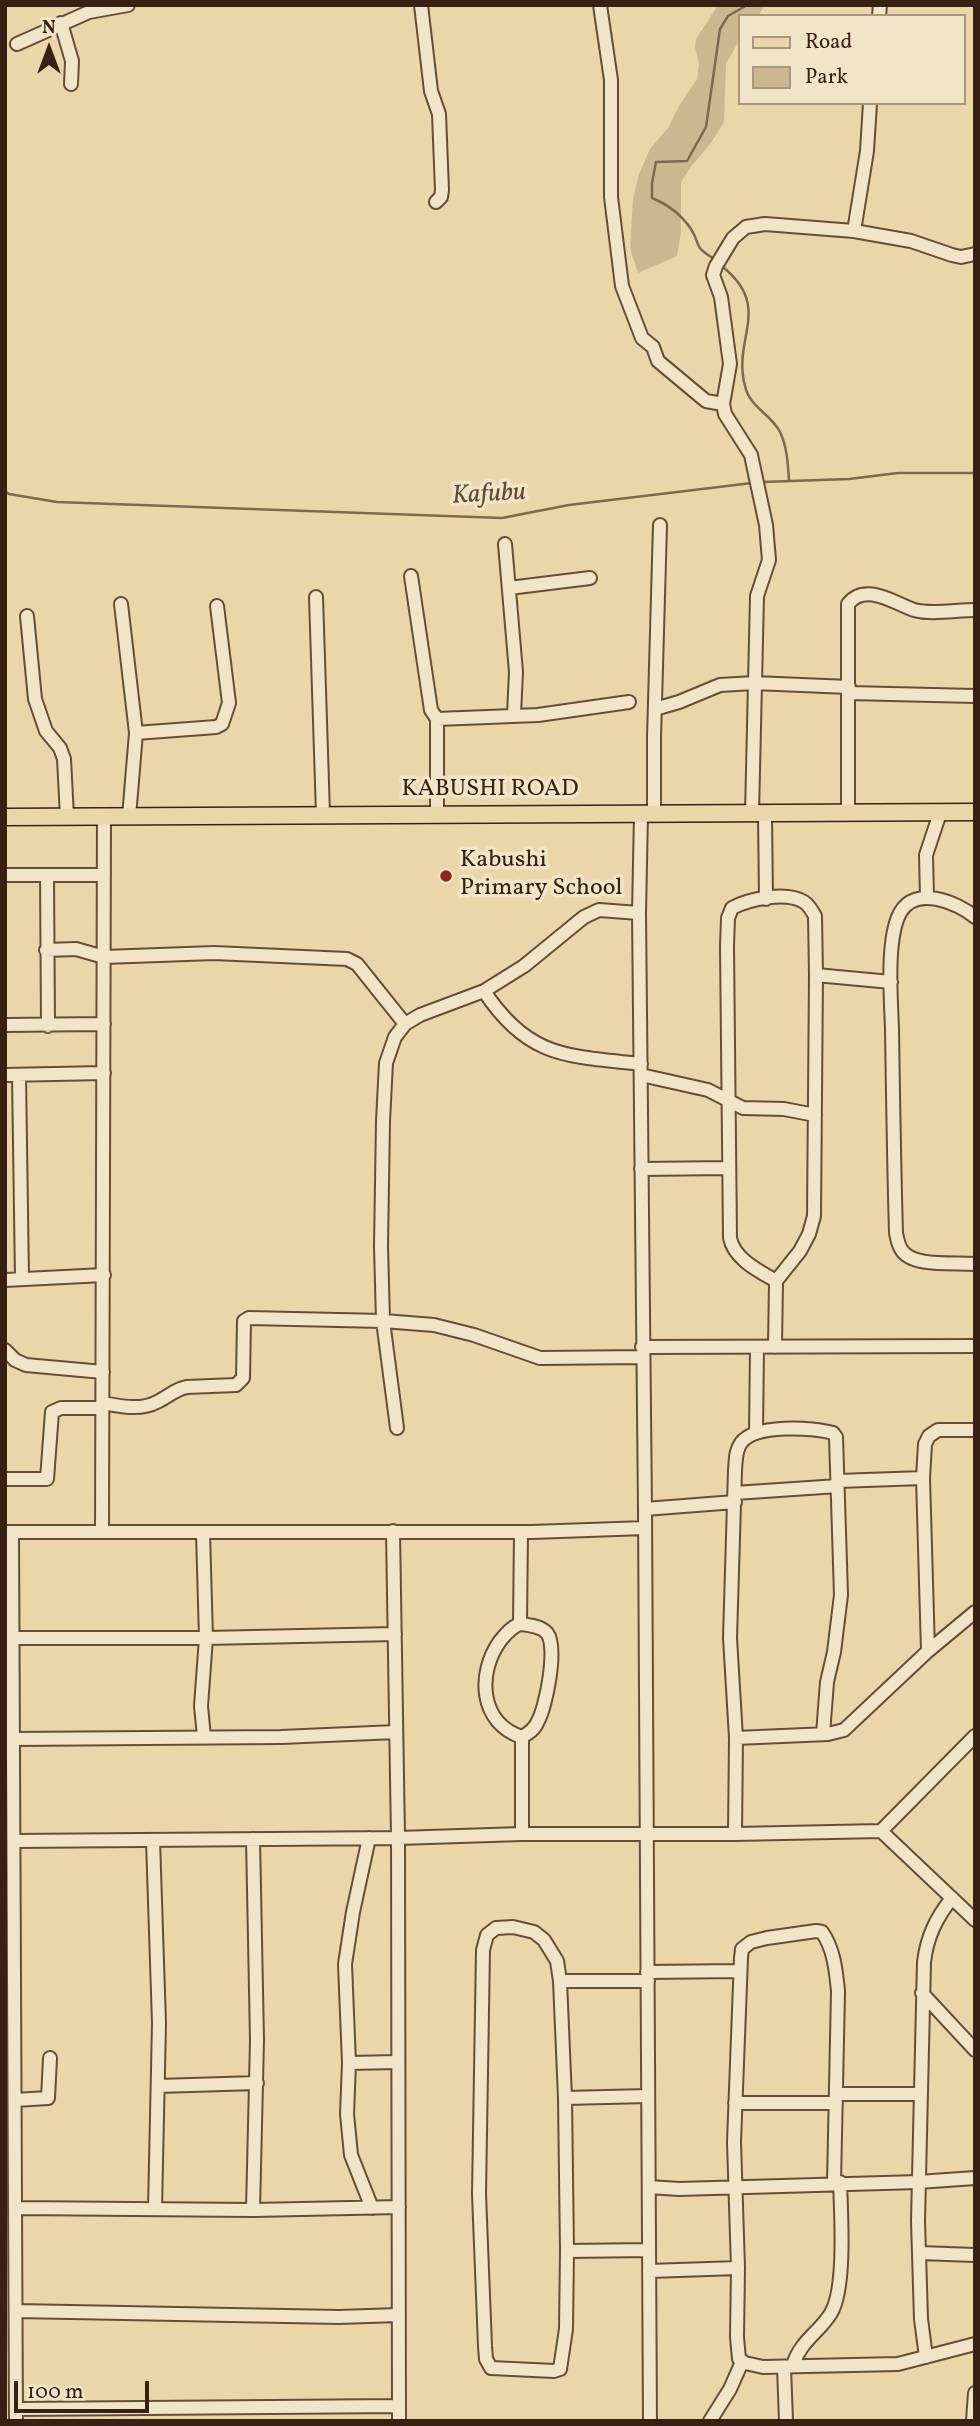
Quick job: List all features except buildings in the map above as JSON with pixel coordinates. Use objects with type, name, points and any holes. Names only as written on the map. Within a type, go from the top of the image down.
[{"type":"main road","name":"KABUSHI ROAD","points":[[5,817],[975,812]]},
{"type":"street","points":[[17,44],[89,12],[128,5]]},
{"type":"street","points":[[421,5],[431,91],[439,114],[442,190],[441,197],[436,202]]},
{"type":"street","points":[[600,5],[611,80],[611,197],[622,286],[642,338],[653,347],[658,361],[706,401],[723,404]]},
{"type":"street","points":[[61,23],[72,61],[71,84]]},
{"type":"street","points":[[854,230],[867,151],[870,105]]},
{"type":"street","points":[[766,899],[759,814],[754,683],[757,596],[769,560],[766,525],[751,460],[723,404],[730,363],[726,327],[713,275],[733,238],[746,226],[765,224],[854,230],[911,240],[961,257],[975,254]]},
{"type":"street","points":[[650,2421],[639,913],[655,709],[660,525]]},
{"type":"street","points":[[505,544],[516,672],[513,714]]},
{"type":"street","points":[[411,576],[431,709],[437,719],[437,814]]},
{"type":"street","points":[[509,588],[590,578]]},
{"type":"street","points":[[848,814],[848,604],[863,593],[902,603],[914,610],[975,610]]},
{"type":"street","points":[[316,597],[323,814]]},
{"type":"street","points":[[121,604],[136,733],[129,817]]},
{"type":"street","points":[[136,733],[216,727],[222,724],[229,702],[217,606]]},
{"type":"street","points":[[27,616],[35,699],[46,731],[60,748],[64,760],[67,817]]},
{"type":"street","points":[[655,709],[720,685],[754,683],[975,696]]},
{"type":"street","points":[[437,719],[538,715],[629,702]]},
{"type":"street","points":[[927,897],[926,855],[940,813]]},
{"type":"street","points":[[102,1532],[104,817]]},
{"type":"street","points":[[5,875],[104,876]]},
{"type":"street","points":[[47,875],[48,1026]]},
{"type":"street","points":[[975,917],[947,902],[927,897],[914,900],[901,909],[893,927],[891,982],[896,1233],[901,1249],[911,1259],[975,1265]]},
{"type":"street","points":[[775,1347],[776,1281],[800,1251],[814,1216],[815,916],[807,903],[795,899],[766,899],[742,903],[732,908],[728,918],[727,1100],[732,1247],[744,1260],[776,1281]]},
{"type":"street","points":[[397,1428],[383,1321],[381,1182],[386,1063],[395,1037],[405,1024],[433,1009],[484,991],[524,966],[584,917],[600,910],[639,913]]},
{"type":"street","points":[[46,950],[76,949],[104,957],[214,953],[347,959],[356,964],[405,1024]]},
{"type":"street","points":[[816,975],[891,982]]},
{"type":"street","points":[[484,991],[500,1014],[531,1042],[547,1049],[641,1069],[701,1087],[736,1106],[751,1110],[784,1109],[814,1115]]},
{"type":"street","points":[[5,1025],[104,1024]]},
{"type":"street","points":[[22,1279],[12,1075],[104,1073]]},
{"type":"street","points":[[641,1169],[728,1168]]},
{"type":"street","points":[[5,1280],[104,1275]]},
{"type":"street","points":[[5,1479],[47,1479],[52,1412],[61,1408],[102,1405],[135,1408],[156,1403],[180,1388],[236,1385],[243,1378],[244,1321],[247,1318],[383,1321],[447,1328],[540,1358],[757,1347],[975,1346]]},
{"type":"street","points":[[756,1432],[757,1347]]},
{"type":"street","points":[[5,1350],[15,1360],[26,1365],[103,1372]]},
{"type":"street","points":[[735,1834],[736,1738],[730,1638],[737,1452],[741,1442],[756,1432],[797,1429],[833,1433],[838,1452],[841,1595],[834,1652],[827,1682],[823,1734]]},
{"type":"street","points":[[928,1651],[923,1478],[925,1444],[932,1432],[975,1430]]},
{"type":"street","points":[[645,1509],[838,1483],[923,1478]]},
{"type":"street","points":[[399,2406],[16,2415],[11,2395],[15,2100],[14,1841],[10,1782],[13,1739],[13,1638],[9,1532],[521,1532],[645,1528]]},
{"type":"street","points":[[393,1531],[398,1838],[399,2421]]},
{"type":"street","points":[[520,1624],[521,1532]]},
{"type":"street","points":[[203,1533],[206,1638],[201,1706],[204,1737]]},
{"type":"street","points":[[736,1738],[838,1733],[849,1727],[928,1651],[975,1612]]},
{"type":"street","points":[[520,1624],[542,1630],[547,1634],[551,1645],[544,1706],[535,1727],[522,1737],[503,1725],[493,1713],[484,1693],[489,1660],[495,1648],[508,1631],[520,1624]]},
{"type":"street","points":[[13,1638],[394,1634]]},
{"type":"street","points":[[13,1739],[343,1736],[396,1732]]},
{"type":"street","points":[[14,1841],[881,1831],[975,1736]]},
{"type":"street","points":[[522,1737],[522,1834]]},
{"type":"street","points":[[881,1831],[975,1920]]},
{"type":"street","points":[[253,1839],[257,2083],[253,2210]]},
{"type":"street","points":[[369,1839],[345,1964],[349,2063],[347,2114],[351,2155],[372,2208]]},
{"type":"street","points":[[153,1840],[159,2023],[155,2209]]},
{"type":"street","points":[[926,2357],[921,2319],[918,2182],[922,1993],[926,1946],[940,1913],[952,1898]]},
{"type":"street","points":[[513,1927],[534,1932],[544,1940],[557,1961],[565,2098],[566,2329],[559,2369],[498,2370],[491,2368],[486,2359],[479,2194],[483,1950],[487,1935],[496,1928],[513,1927]]},
{"type":"street","points":[[710,2421],[730,2389],[742,2362],[737,2344],[738,2268],[734,2186],[742,1949],[746,1945],[782,1935],[821,1932],[836,1966],[837,1980],[836,2099],[840,2260],[836,2300],[832,2312],[788,2366],[786,2421]]},
{"type":"street","points":[[559,1981],[740,1971]]},
{"type":"street","points":[[922,1993],[975,2050]]},
{"type":"street","points":[[15,2100],[48,2098],[50,2058]]},
{"type":"street","points":[[349,2063],[398,2062]]},
{"type":"street","points":[[158,2085],[257,2083]]},
{"type":"street","points":[[735,2103],[919,2094]]},
{"type":"street","points":[[565,2098],[648,2096]]},
{"type":"street","points":[[649,2187],[679,2189],[975,2178]]},
{"type":"street","points":[[15,2208],[253,2210],[399,2207]]},
{"type":"street","points":[[567,2250],[649,2250]]},
{"type":"street","points":[[920,2253],[975,2255]]},
{"type":"street","points":[[649,2271],[738,2268]]},
{"type":"street","points":[[12,2302],[339,2317],[398,2315]]},
{"type":"street","points":[[742,2362],[763,2367],[898,2364],[973,2347]]},
{"type":"street","points":[[973,2421],[975,2393]]},
{"type":"green space","points":[[718,5],[765,5],[759,14],[738,14],[738,43],[726,64],[724,122],[681,182],[681,232],[677,256],[638,273],[630,249],[633,199],[639,174],[650,149],[668,128],[697,79],[699,63],[696,39]]},
{"type":"waterway","points":[[714,259],[700,248],[691,229],[679,214],[652,198],[652,183],[656,162],[687,161],[706,127],[720,29],[728,16],[747,5]]},
{"type":"waterway","points":[[723,267],[738,282],[746,296],[749,310],[742,369],[745,386],[751,400],[780,432],[786,449],[789,480]]},
{"type":"waterway","name":"Kafubu","points":[[762,482],[849,479],[898,473],[975,473]]},
{"type":"waterway","name":"Kafubu","points":[[5,491],[9,494],[57,502],[502,518],[569,505],[752,483]]},
{"type":"place","name":"Kabushi Primary School","points":[[446,876]]}]
